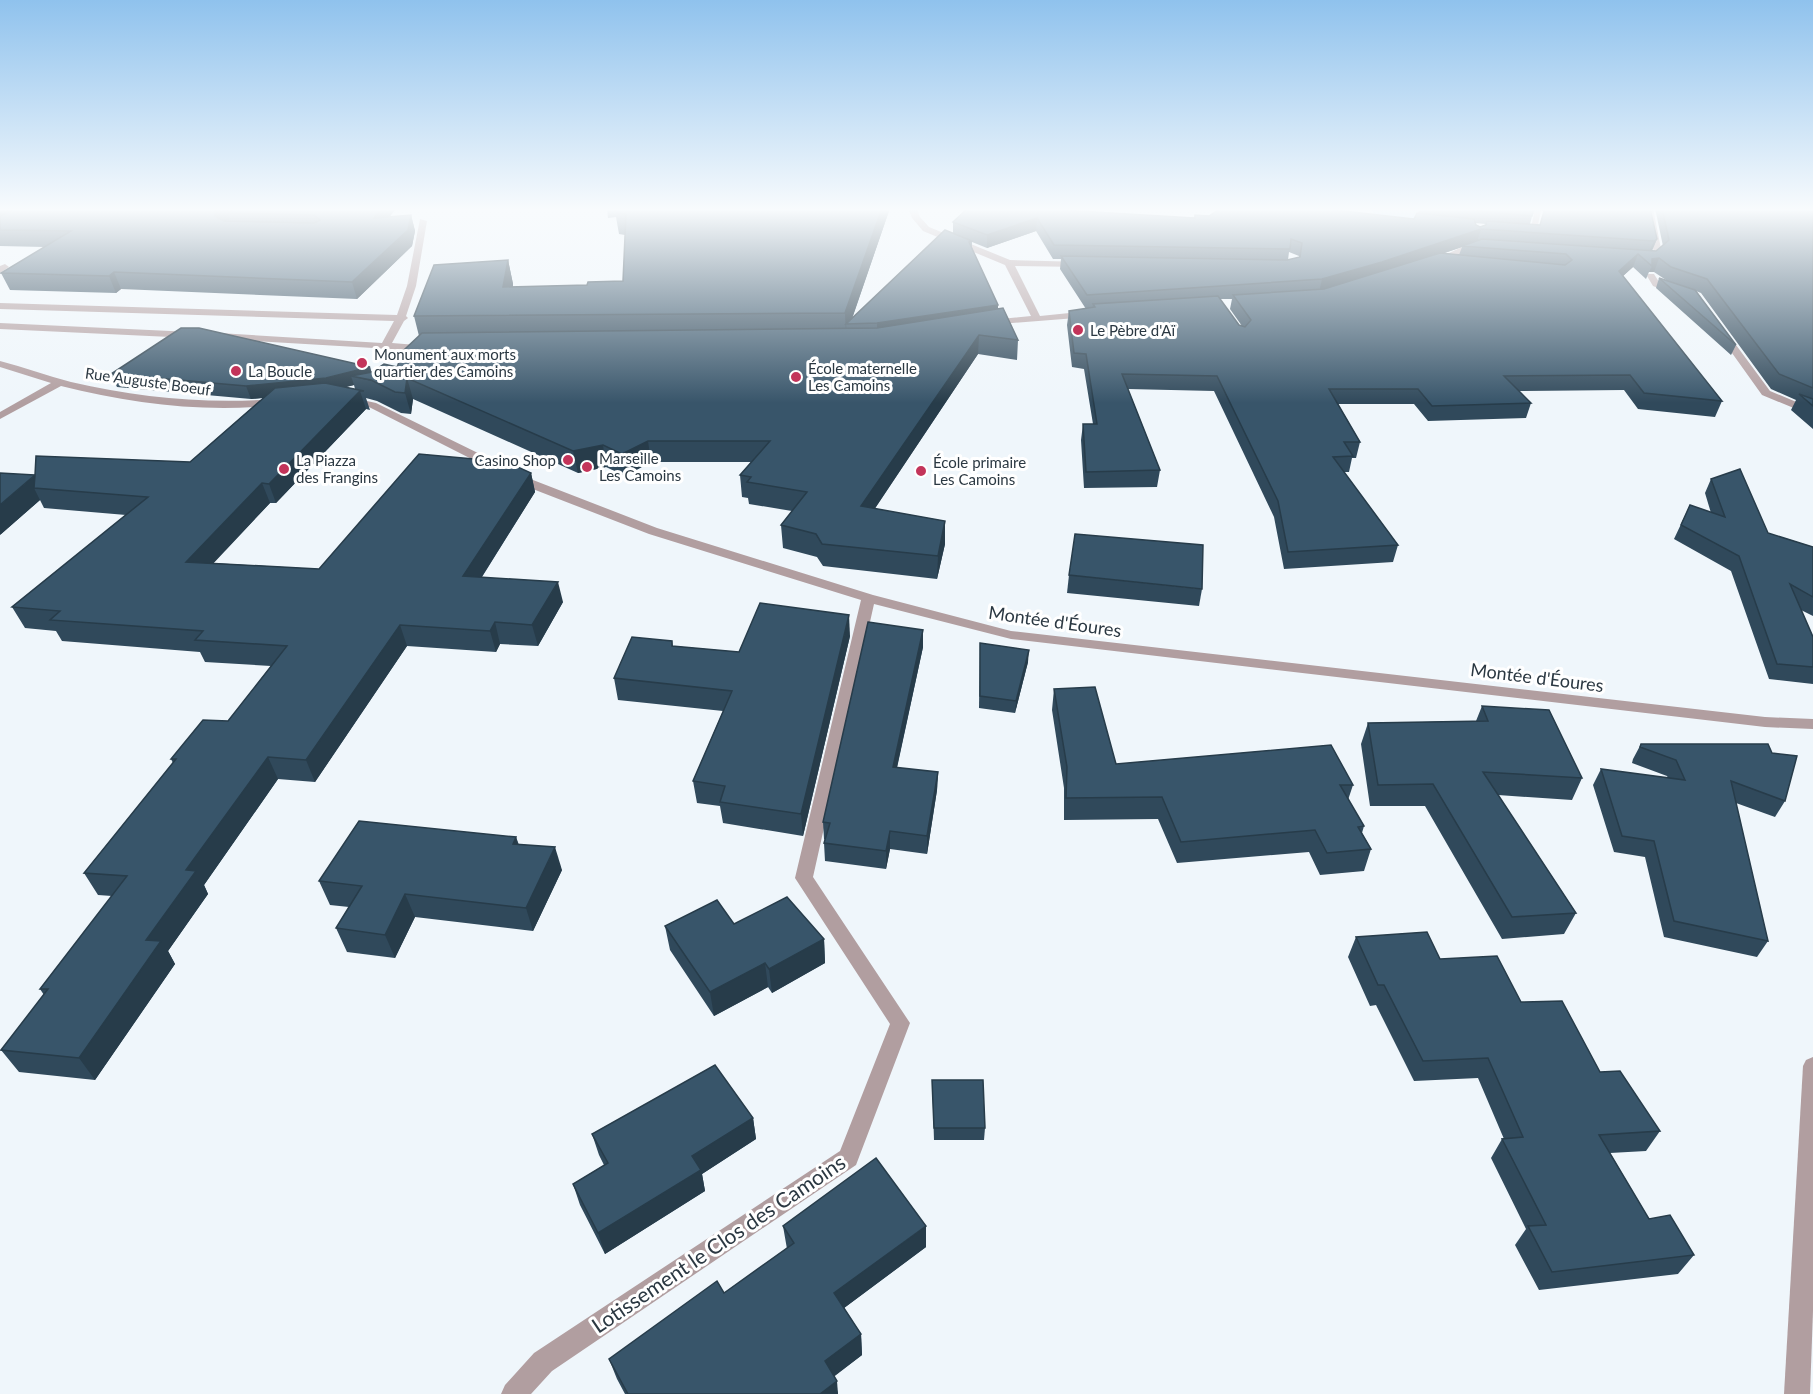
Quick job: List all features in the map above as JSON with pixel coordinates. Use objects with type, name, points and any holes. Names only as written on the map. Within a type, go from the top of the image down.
[{"type":"street","points":[[385,346],[403,318],[413,290],[415,273]]},
{"type":"street","points":[[1014,273],[1036,317]]},
{"type":"street","points":[[1651,276],[1656,284],[1668,291],[1684,292]]},
{"type":"street","points":[[0,306],[403,318]]},
{"type":"street","points":[[983,324],[1036,317],[1105,313]]},
{"type":"street","points":[[1717,325],[1766,393],[1813,413]]},
{"type":"street","points":[[0,327],[200,335]]},
{"type":"street","points":[[212,336],[441,348]]},
{"type":"street","points":[[415,357],[422,348]]},
{"type":"street","name":"Rue Auguste Boeuf","points":[[0,364],[58,383],[199,406],[236,406],[284,401]]},
{"type":"street","points":[[0,416],[58,383]]},
{"type":"street","name":"Montée d'Éoures","points":[[369,397],[341,396],[369,397],[529,483],[653,531],[868,598],[1011,635],[1765,722],[1813,724]]},
{"type":"street","name":"Lotissement le Clos des Camoins","points":[[514,1394],[543,1362],[848,1158],[900,1023],[804,878],[868,598]]},
{"type":"street","points":[[1797,1394],[1813,1066]]},
{"type":"building","points":[[3,273],[113,273],[109,276]]},
{"type":"building","points":[[139,273],[362,273],[352,282]]},
{"type":"building","points":[[431,273],[506,273],[503,287],[587,285],[588,282],[623,281],[623,273],[859,273],[845,313],[414,316]]},
{"type":"building","points":[[900,273],[983,273],[998,305],[877,323],[846,324]]},
{"type":"building","points":[[1072,273],[1343,273],[1322,279],[1087,295]]},
{"type":"building","points":[[1375,273],[1621,273],[1722,401],[1644,393],[1630,375],[1504,376],[1531,403],[1432,406],[1418,389],[1329,389],[1360,442],[1344,442],[1353,456],[1333,457],[1398,545],[1288,552],[1278,501],[1217,376],[1122,374],[1160,470],[1086,472],[1083,424],[1097,424],[1086,354],[1074,353],[1069,311],[1095,307],[1093,304],[1218,296],[1239,325],[1245,327],[1251,320],[1233,295],[1324,289]]},
{"type":"building","points":[[1689,273],[1813,273],[1813,388],[1779,374],[1707,279]]},
{"type":"building","points":[[1659,278],[1695,290],[1736,345]]},
{"type":"building","points":[[1003,308],[1018,340],[979,335],[861,506],[945,521],[938,556],[822,544],[816,534],[781,525],[807,492],[747,482],[751,477],[740,475],[770,441],[648,441],[622,454],[603,445],[573,451],[407,378],[405,393],[395,392],[371,380],[351,376],[372,372],[384,364],[397,367],[404,350],[422,333],[877,328]]},
{"type":"building","points":[[181,328],[199,328],[370,367],[326,378],[246,386],[111,374]]},
{"type":"building","points":[[325,383],[364,391],[360,391],[269,484],[262,483],[186,562],[319,569],[419,454],[507,462],[531,473],[463,576],[558,582],[532,625],[495,622],[490,631],[400,625],[306,760],[268,757],[186,870],[196,871],[146,940],[161,941],[79,1058],[1,1050],[48,989],[40,989],[127,876],[84,873],[176,759],[171,759],[203,720],[228,721],[287,646],[195,640],[203,631],[50,620],[60,611],[12,607],[148,497],[34,488],[36,456],[190,462],[275,388]]},
{"type":"building","points":[[1799,394],[1813,399],[1813,406]]},
{"type":"building","points":[[1740,469],[1768,533],[1813,547],[1813,597],[1790,584],[1813,637],[1813,667],[1777,664],[1739,556],[1681,525],[1690,505],[1725,517],[1711,479]]},
{"type":"building","points":[[0,473],[35,475],[0,505]]},
{"type":"building","points":[[1075,534],[1203,545],[1202,589],[1069,575]]},
{"type":"building","points":[[760,603],[849,615],[801,814],[720,802],[725,786],[693,781],[732,691],[614,678],[632,637],[672,641],[672,646],[739,652]]},
{"type":"building","points":[[868,622],[923,630],[893,767],[938,772],[927,836],[890,831],[886,851],[824,843],[830,823],[823,822]]},
{"type":"building","points":[[980,643],[1029,650],[1016,701],[980,696]]},
{"type":"building","points":[[1095,687],[1116,764],[1331,745],[1353,785],[1340,785],[1364,826],[1358,827],[1371,849],[1327,853],[1315,830],[1181,842],[1162,797],[1066,798],[1067,767],[1054,689]]},
{"type":"building","points":[[1482,706],[1549,710],[1582,778],[1483,772],[1576,913],[1512,917],[1433,784],[1378,785],[1368,723],[1488,721]]},
{"type":"building","points":[[1641,744],[1768,744],[1772,753],[1797,756],[1785,801],[1731,781],[1768,941],[1674,921],[1654,841],[1622,836],[1601,769],[1685,780],[1676,760],[1640,747]]},
{"type":"building","points":[[359,821],[516,837],[513,844],[555,847],[526,908],[405,894],[385,935],[336,928],[362,886],[319,881]]},
{"type":"building","points":[[787,897],[824,939],[769,969],[765,963],[710,992],[665,926],[717,900],[734,924]]},
{"type":"building","points":[[1427,932],[1440,959],[1497,956],[1521,1002],[1562,1001],[1600,1072],[1620,1071],[1660,1131],[1599,1135],[1649,1219],[1670,1215],[1694,1255],[1552,1272],[1528,1226],[1546,1225],[1502,1139],[1523,1137],[1488,1058],[1423,1061],[1384,985],[1378,985],[1356,937]]},
{"type":"building","points":[[715,1065],[753,1118],[692,1156],[701,1170],[598,1233],[573,1184],[608,1163],[592,1134]]},
{"type":"building","points":[[932,1080],[983,1080],[985,1128],[934,1128]]},
{"type":"building","points":[[876,1158],[926,1226],[834,1293],[861,1334],[825,1361],[837,1381],[820,1394],[628,1394],[609,1359],[717,1281],[724,1293],[794,1243],[783,1226]]},
{"type":"place","name":"Le Pèbre d'Aï","points":[[1078,330]]},
{"type":"place","name":"Monument aux morts quartier des Camoins","points":[[362,363]]},
{"type":"place","name":"La Boucle","points":[[236,371]]},
{"type":"place","name":"École maternelle Les Camoins","points":[[796,377]]},
{"type":"place","name":"Casino Shop","points":[[568,460]]},
{"type":"place","name":"Marseille Les Camoins","points":[[587,467]]},
{"type":"place","name":"La Piazza des Frangins","points":[[284,469]]},
{"type":"place","name":"École primaire Les Camoins","points":[[921,471]]}]
